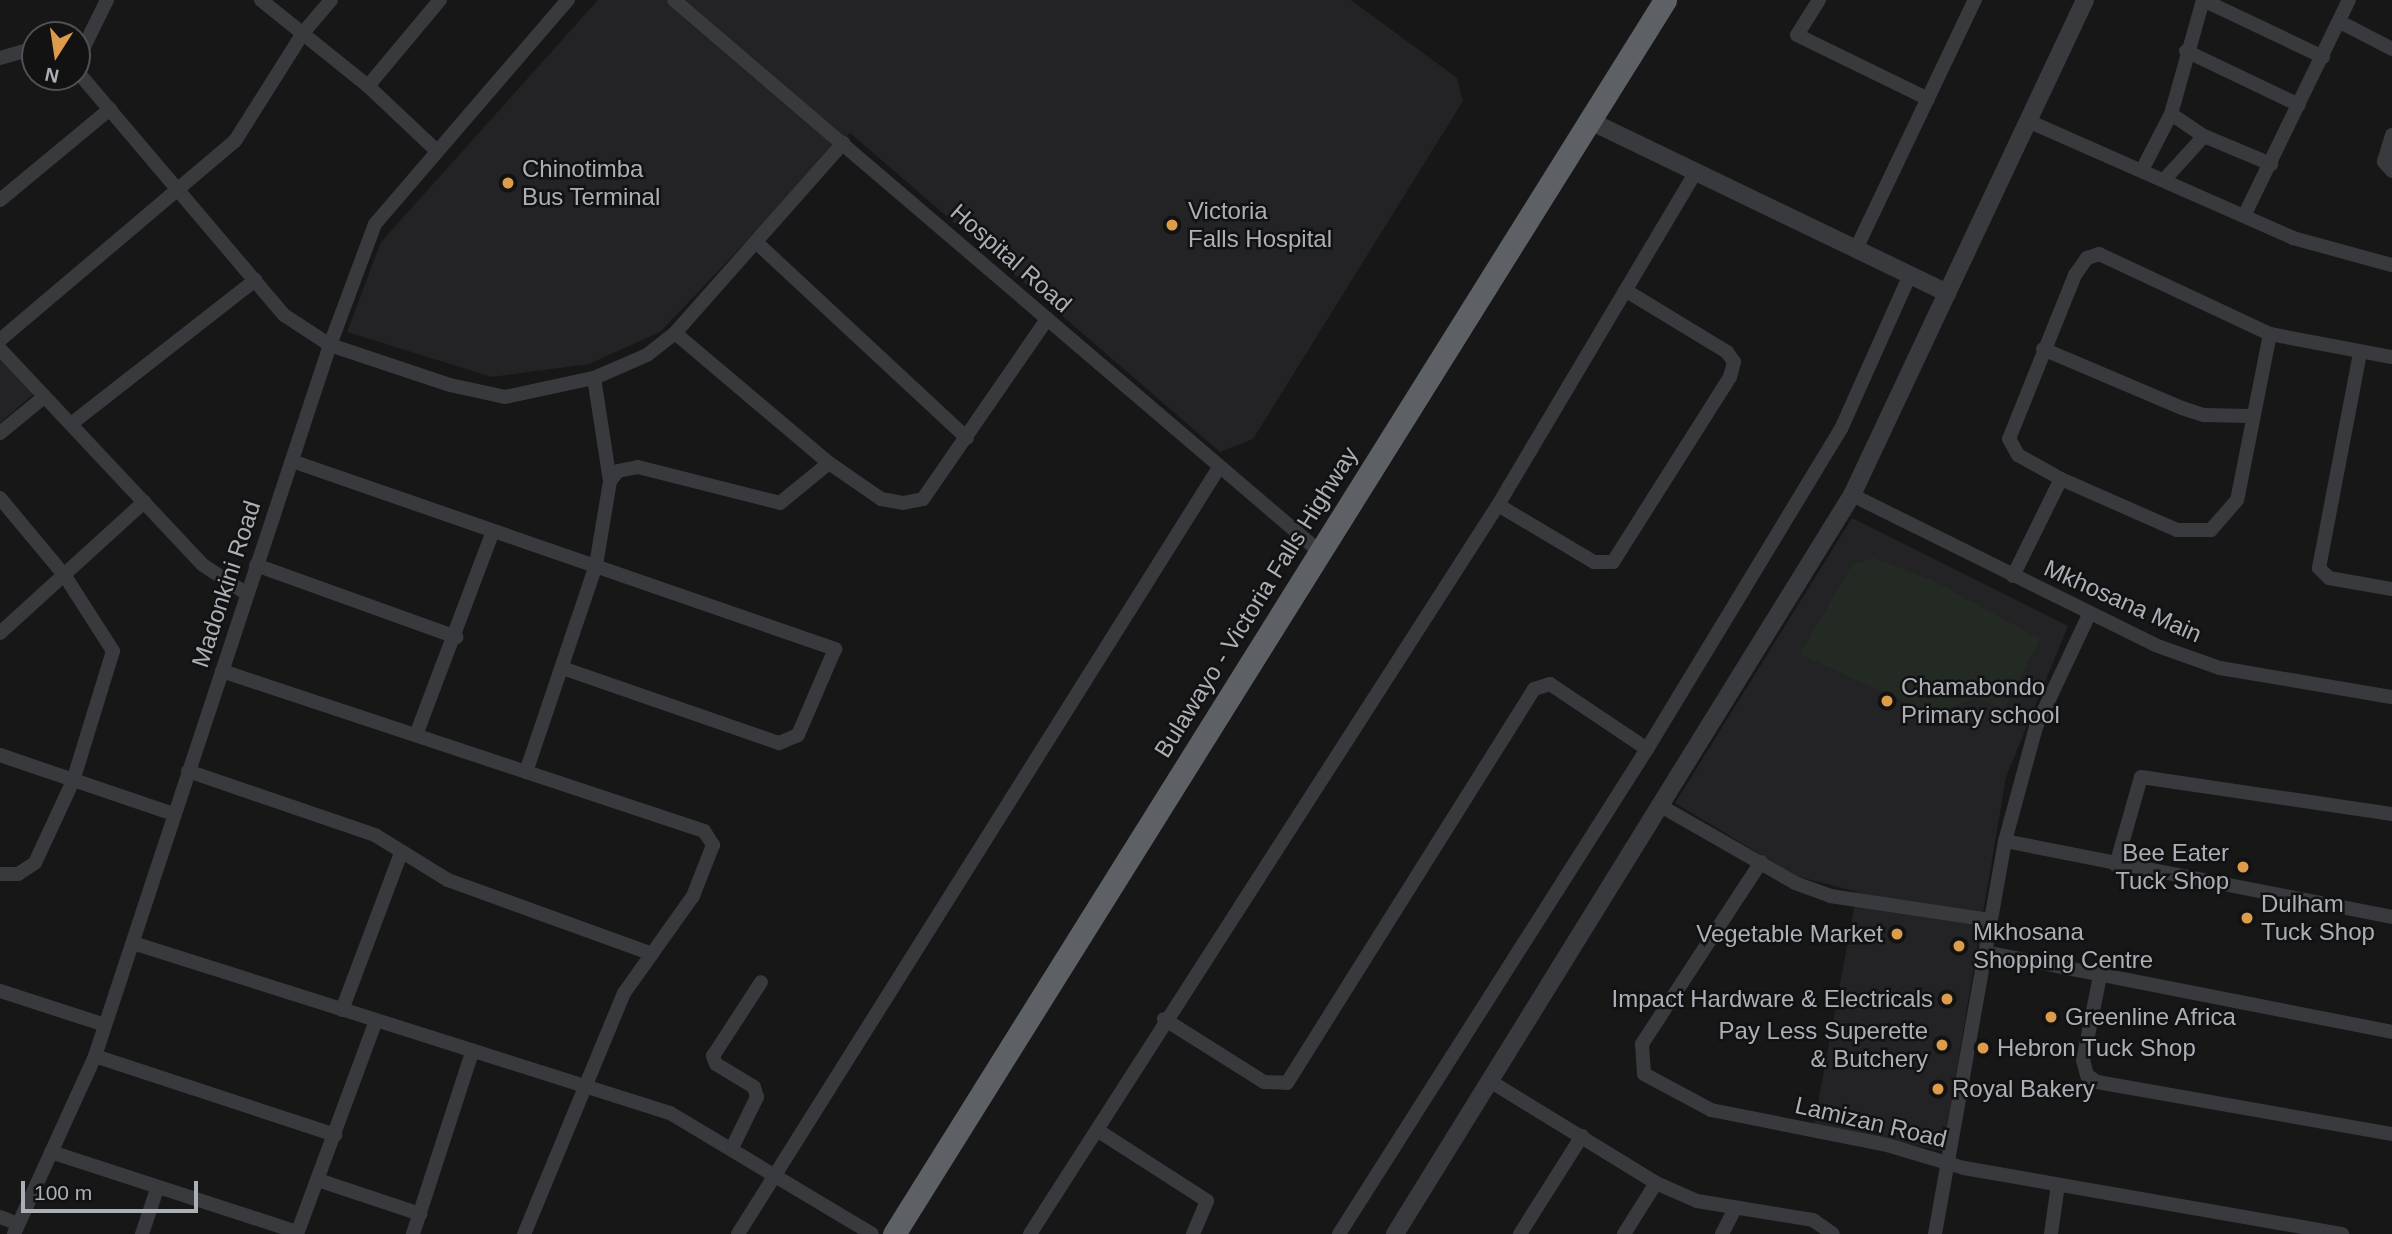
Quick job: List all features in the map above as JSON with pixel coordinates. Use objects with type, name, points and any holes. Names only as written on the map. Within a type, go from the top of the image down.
[{"type":"highway","name":"Bulawayo - Victoria Falls Highway","points":[[894,1234],[1665,0]]},
{"type":"street","points":[[91,33],[107,0]]},
{"type":"street","points":[[261,0],[368,86],[436,150]]},
{"type":"street","points":[[0,340],[235,141],[303,33],[331,0]]},
{"type":"street","points":[[368,86],[440,0]]},
{"type":"street","name":"Madonkini Road","points":[[16,1229],[95,1056],[330,345],[375,224],[568,0]]},
{"type":"street","name":"Hospital Road","points":[[674,0],[1047,318],[1218,468],[1319,551]]},
{"type":"street","points":[[1819,0],[1797,35],[1928,99]]},
{"type":"street","points":[[1856,249],[1975,0]]},
{"type":"street","points":[[1395,1234],[1493,1083],[1659,805],[1852,495],[2085,0]]},
{"type":"street","points":[[2142,170],[2171,114],[2186,51],[2203,0],[2323,57]]},
{"type":"street","points":[[2244,216],[2349,0]]},
{"type":"street","points":[[2340,22],[2392,49]]},
{"type":"street","points":[[2186,51],[2299,105]]},
{"type":"street","points":[[0,58],[21,52]]},
{"type":"street","points":[[91,87],[179,187],[284,315],[330,345],[450,386],[505,397],[594,378],[646,355],[674,333],[843,144]]},
{"type":"street","points":[[0,201],[110,109]]},
{"type":"street","points":[[2171,114],[2204,136],[2271,164]]},
{"type":"street","points":[[1588,120],[1947,293]]},
{"type":"street","points":[[2028,121],[2333,253],[2392,265]]},
{"type":"street","points":[[2392,135],[2384,162],[2392,171]]},
{"type":"street","points":[[2164,180],[2204,136]]},
{"type":"street","points":[[1030,1234],[1164,1019],[1498,505],[1696,172]]},
{"type":"street","points":[[756,242],[967,438]]},
{"type":"street","points":[[2270,334],[2250,416],[2237,500],[2211,530],[2176,530],[2061,478],[2018,455],[2009,439],[2075,275],[2087,258],[2099,254],[2270,334],[2392,357]]},
{"type":"street","points":[[1339,1234],[1647,749],[1841,429],[1910,275]]},
{"type":"street","points":[[71,424],[255,280]]},
{"type":"street","points":[[1498,505],[1594,562],[1613,562],[1730,377],[1734,362],[1727,352],[1625,290]]},
{"type":"street","points":[[674,333],[829,463],[881,499],[913,502],[923,499],[1047,318]]},
{"type":"street","points":[[0,349],[203,565],[247,594]]},
{"type":"street","points":[[2043,349],[2182,408],[2204,415],[2250,416]]},
{"type":"street","points":[[2360,353],[2319,568],[2329,578],[2392,589]]},
{"type":"street","points":[[526,772],[596,565],[610,481],[594,378]]},
{"type":"street","points":[[0,433],[44,397]]},
{"type":"street","points":[[292,461],[835,649],[798,736],[779,743],[562,668]]},
{"type":"street","points":[[610,481],[618,471],[638,467],[780,503],[829,463]]},
{"type":"street","points":[[738,1234],[1218,468]]},
{"type":"street","points":[[2013,576],[2061,478]]},
{"type":"street","name":"Mkhosana Main","points":[[1852,495],[2090,613],[2220,668],[2392,697]]},
{"type":"street","points":[[0,498],[65,576],[113,651],[72,781],[35,863],[18,874],[0,874]]},
{"type":"street","points":[[0,633],[144,502]]},
{"type":"street","points":[[416,735],[456,637],[493,531]]},
{"type":"street","points":[[256,565],[456,637]]},
{"type":"street","points":[[1935,1234],[1950,1164],[2005,841],[2036,727],[2090,613]]},
{"type":"street","points":[[222,671],[704,831],[713,845],[709,863],[624,993],[581,1087],[524,1234]]},
{"type":"street","points":[[1164,1019],[1264,1082],[1287,1083],[1534,689],[1550,684],[1647,749]]},
{"type":"street","points":[[0,755],[173,814]]},
{"type":"street","points":[[188,771],[375,835],[448,880],[652,954]]},
{"type":"street","points":[[2116,865],[2141,777],[2392,814]]},
{"type":"street","points":[[1659,805],[1761,862],[1830,896],[1991,920]]},
{"type":"street","points":[[2005,841],[2116,865],[2392,917]]},
{"type":"street","points":[[342,1010],[401,853]]},
{"type":"street","name":"Lamizan Road","points":[[1761,862],[1642,1044],[1639,1064],[1644,1074],[1711,1110],[1887,1145],[1950,1164],[2342,1234]]},
{"type":"street","points":[[133,943],[670,1113],[872,1234]]},
{"type":"street","points":[[1985,952],[2392,1032]]},
{"type":"street","points":[[2099,976],[2083,1060],[2087,1075],[2097,1082],[2392,1134]]},
{"type":"street","points":[[732,1148],[757,1097],[754,1087],[716,1063],[713,1056],[761,982]]},
{"type":"street","points":[[0,991],[105,1025]]},
{"type":"street","points":[[51,1152],[297,1233],[376,1021]]},
{"type":"street","points":[[413,1234],[472,1052]]},
{"type":"street","points":[[95,1056],[335,1135]]},
{"type":"street","points":[[1493,1083],[1656,1183],[1697,1201],[1813,1220],[1833,1234]]},
{"type":"street","points":[[1097,1130],[1207,1201],[1193,1234]]},
{"type":"street","points":[[1520,1234],[1582,1136]]},
{"type":"street","points":[[318,1180],[420,1214]]},
{"type":"street","points":[[1624,1234],[1656,1183]]},
{"type":"street","points":[[2051,1234],[2058,1184]]},
{"type":"street","points":[[142,1234],[158,1189]]},
{"type":"street","points":[[1722,1234],[1735,1208]]},
{"type":"street","points":[[0,1217],[16,1229]]},
{"type":"shaded area","name":"Victoria Falls Hospital","points":[[598,0],[1351,0],[1457,78],[1463,101],[1253,439],[1220,452],[850,133],[660,332],[589,364],[492,377],[347,332],[381,242]]},
{"type":"shaded area","points":[[0,349],[38,390],[0,423]]},
{"type":"shaded area","name":"Chamabondo Primary school","points":[[1852,518],[2068,626],[2006,777],[1943,1151],[1814,1125],[1857,892],[1796,876],[1675,803]]},
{"type":"shaded area","points":[[1873,558],[1932,580],[2040,639],[2004,708],[1975,698],[1933,715],[1800,654],[1852,565]]},
{"type":"place","name":"Chinotimba Bus Terminal","points":[[508,183]]},
{"type":"place","name":"Victoria Falls Hospital","points":[[1172,225]]},
{"type":"place","name":"Chamabondo Primary school","points":[[1887,701]]},
{"type":"place","name":"Bee Eater Tuck Shop","points":[[2243,867]]},
{"type":"place","name":"Dulham Tuck Shop","points":[[2247,918]]},
{"type":"place","name":"Vegetable Market","points":[[1897,934]]},
{"type":"place","name":"Mkhosana Shopping Centre","points":[[1959,946]]},
{"type":"place","name":"Impact Hardware & Electricals","points":[[1947,999]]},
{"type":"place","name":"Greenline Africa","points":[[2051,1017]]},
{"type":"place","name":"Pay Less Superette & Butchery","points":[[1942,1045]]},
{"type":"place","name":"Hebron Tuck Shop","points":[[1983,1048]]},
{"type":"place","name":"Royal Bakery","points":[[1938,1089]]}]
